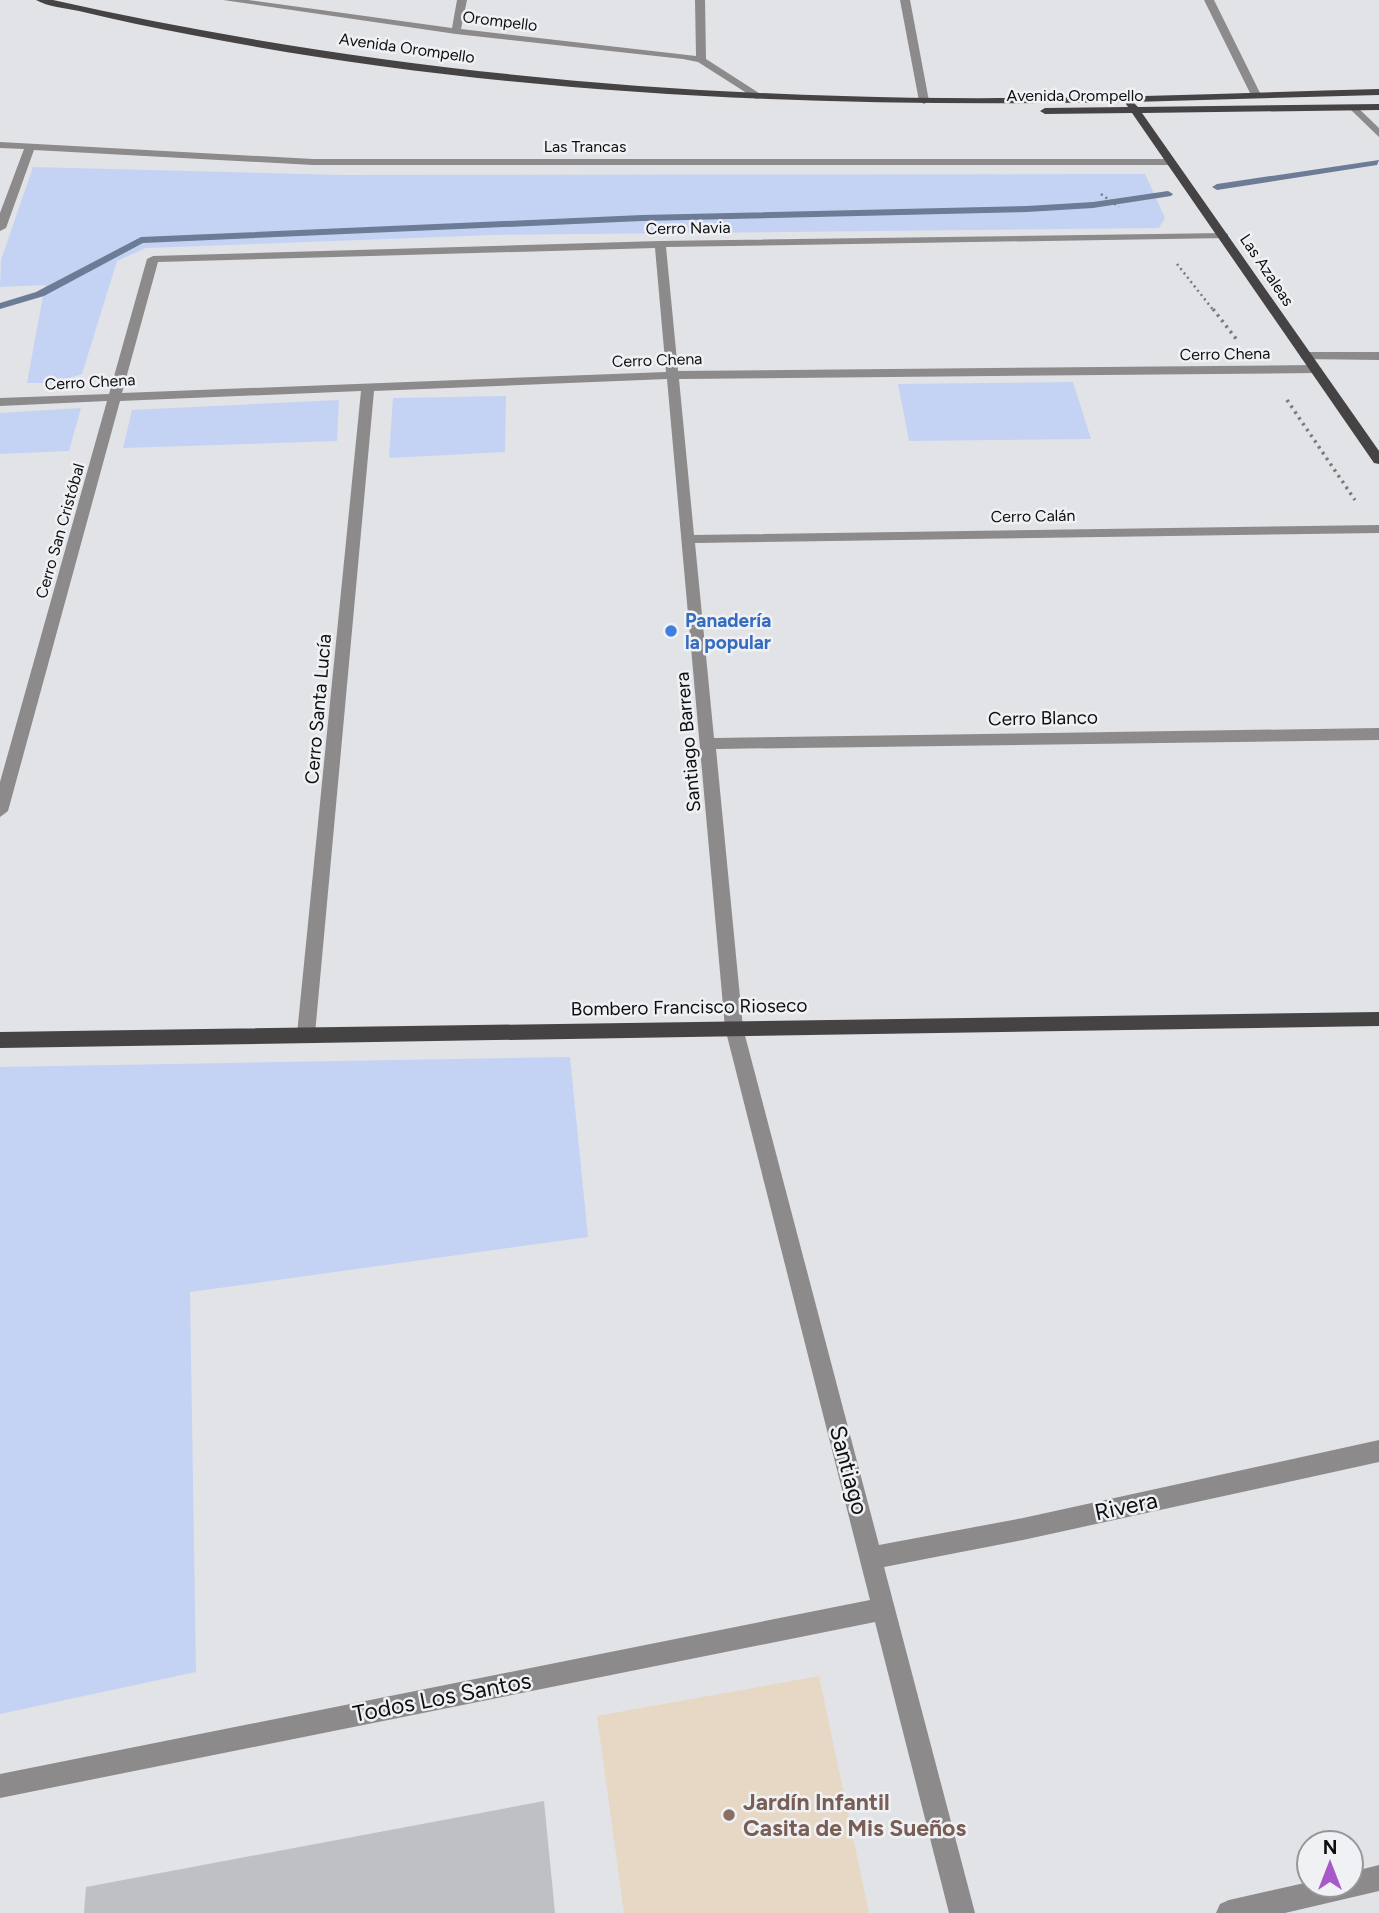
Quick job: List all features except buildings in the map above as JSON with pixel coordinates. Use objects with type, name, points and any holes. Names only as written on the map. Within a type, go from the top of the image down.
[{"type":"main road","name":"Avenida Orompello","points":[[41,0],[205,34],[442,69],[541,81],[760,97],[924,101],[1379,92]]},
{"type":"main road","name":"Avenida Orompello","points":[[773,97],[923,110],[1136,111],[1379,107]]},
{"type":"main road","name":"Las Azaleas","points":[[1127,98],[1379,460]]},
{"type":"main road","name":"Bombero Francisco Rioseco","points":[[0,1040],[1379,1019]]},
{"type":"street","name":"Orompello","points":[[228,0],[701,60],[760,97]]},
{"type":"street","points":[[456,31],[462,0]]},
{"type":"street","points":[[700,0],[701,60]]},
{"type":"street","points":[[905,0],[924,101]]},
{"type":"street","points":[[1209,0],[1255,95]]},
{"type":"street","points":[[1355,108],[1379,134]]},
{"type":"street","name":"Las Trancas","points":[[0,145],[313,162],[1171,162]]},
{"type":"street","points":[[0,228],[30,147]]},
{"type":"street","name":"Cerro Navia","points":[[153,259],[660,244],[1224,236]]},
{"type":"street","name":"Santiago Barrera","points":[[660,244],[734,1028]]},
{"type":"street","name":"Cerro San Cristóbal","points":[[0,811],[153,259]]},
{"type":"street","points":[[1306,356],[1379,356]]},
{"type":"street","name":"Cerro Chena","points":[[0,402],[673,375],[1316,369]]},
{"type":"street","name":"Cerro Santa Lucía","points":[[306,1034],[368,388]]},
{"type":"street","name":"Cerro Calán","points":[[688,539],[1379,529]]},
{"type":"street","name":"Cerro Blanco","points":[[708,744],[1379,734]]},
{"type":"street","name":"Santiago","points":[[734,1028],[962,1913]]},
{"type":"street","name":"Rivera","points":[[872,1558],[1023,1529],[1379,1451]]},
{"type":"street","name":"Todos Los Santos","points":[[0,1786],[884,1609]]},
{"type":"street","points":[[1229,1913],[1295,1898]]},
{"type":"path","points":[[1106,198],[1122,209]]},
{"type":"shaded area","points":[[33,167],[342,175],[1145,174],[1165,218],[1159,228],[493,235],[146,248],[117,261],[82,374],[54,383],[27,383],[45,285],[0,287],[1,260]]},
{"type":"shaded area","points":[[1073,382],[1091,439],[909,441],[898,384]]},
{"type":"shaded area","points":[[506,396],[505,452],[389,458],[393,398]]},
{"type":"shaded area","points":[[339,400],[337,441],[123,448],[132,410]]},
{"type":"shaded area","points":[[81,408],[69,451],[0,454],[0,413]]},
{"type":"shaded area","points":[[570,1057],[588,1237],[190,1292],[196,1672],[0,1714],[0,1067]]},
{"type":"shaded area","name":"Jardín Infantil Casita de Mis Sueños","points":[[819,1676],[869,1913],[624,1913],[597,1716]]},
{"type":"waterway","points":[[1217,187],[1377,162]]},
{"type":"waterway","points":[[0,306],[40,294],[141,240],[642,218],[1027,209],[1093,205],[1168,194]]},
{"type":"place","name":"Panadería la popular","points":[[671,631]]},
{"type":"place","name":"Jardín Infantil Casita de Mis Sueños","points":[[729,1815]]}]
